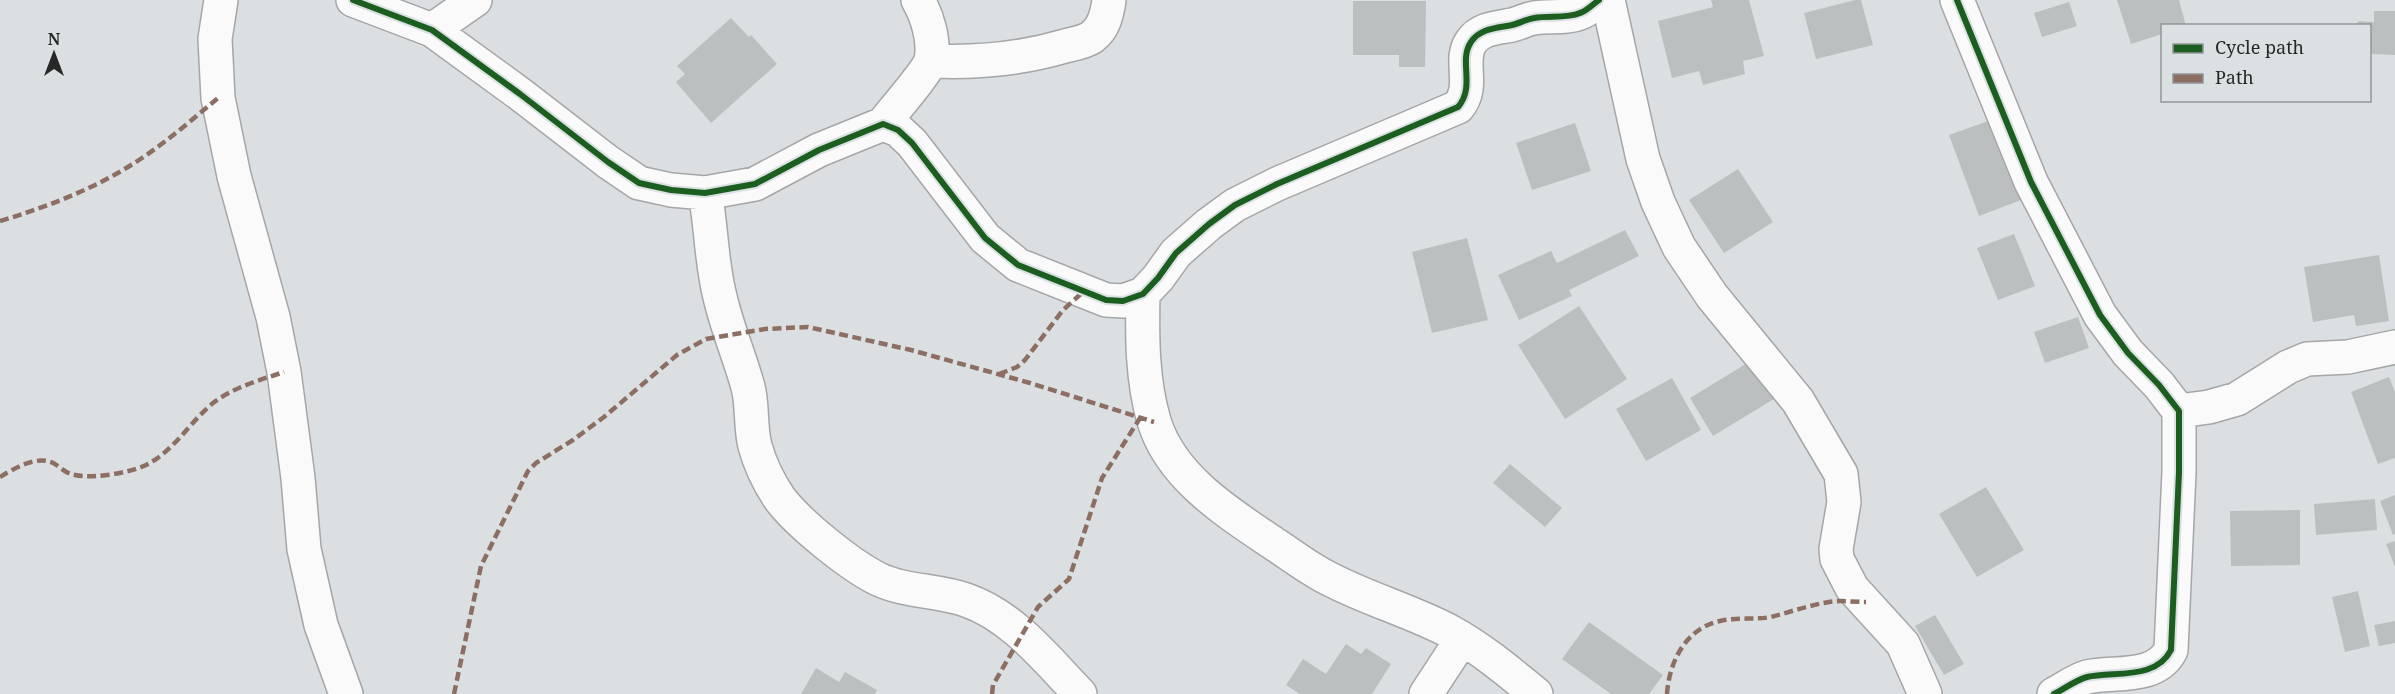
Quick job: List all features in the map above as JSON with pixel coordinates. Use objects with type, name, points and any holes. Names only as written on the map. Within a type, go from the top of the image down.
[{"type":"street","points":[[221,0],[215,39],[218,98],[234,176],[273,317],[284,372],[298,478],[304,549],[321,625],[346,694]]},
{"type":"street","points":[[352,0],[432,30],[639,183],[705,194],[755,184],[819,150],[883,124],[931,61],[926,14],[918,0]]},
{"type":"street","points":[[432,30],[475,0]]},
{"type":"street","points":[[931,61],[965,62],[1004,59],[1036,54],[1090,38],[1101,28],[1108,11],[1108,0]]},
{"type":"street","points":[[883,124],[898,130],[912,142],[985,238],[1018,265],[1106,300],[1124,301],[1143,294],[1176,253],[1235,205],[1277,184],[1458,107],[1464,100],[1468,88],[1467,51],[1471,41],[1479,34],[1492,28],[1534,18],[1572,16],[1582,13],[1599,0]]},
{"type":"street","points":[[1608,0],[1643,159],[1679,247],[1712,296],[1798,401],[1840,474],[1844,489],[1844,502],[1836,549],[1837,559],[1852,588],[1903,644],[1925,694]]},
{"type":"street","points":[[1957,0],[2031,182],[2100,315],[2128,353],[2159,385],[2179,411],[2179,472],[2171,650],[2166,659],[2156,667],[2117,675],[2086,677],[2054,694]]},
{"type":"street","points":[[705,194],[710,219],[712,260],[721,301],[748,389],[755,444],[762,467],[781,499],[840,554],[878,579],[964,599],[982,606],[1021,634],[1080,694]]},
{"type":"street","points":[[1143,294],[1142,340],[1154,422],[1178,466],[1201,490],[1322,575],[1451,632],[1503,667],[1536,694]]},
{"type":"street","points":[[2179,411],[2209,407],[2237,399],[2288,367],[2307,359],[2348,357],[2395,347]]},
{"type":"street","points":[[1426,694],[1462,639]]},
{"type":"building","points":[[1711,0],[1749,0],[1764,56],[1743,61],[1745,74],[1703,85],[1699,71],[1672,78],[1658,21],[1713,7]]},
{"type":"building","points":[[1861,0],[1873,45],[1816,59],[1804,13]]},
{"type":"building","points":[[2117,0],[2179,0],[2185,24],[2161,24],[2161,34],[2131,44]]},
{"type":"building","points":[[1353,1],[1426,1],[1425,67],[1399,67],[1399,55],[1353,55]]},
{"type":"building","points":[[2069,2],[2077,26],[2042,37],[2034,13]]},
{"type":"building","points":[[2374,11],[2395,11],[2395,55],[2371,54],[2371,24],[2357,24],[2358,21],[2374,22]]},
{"type":"building","points":[[731,18],[749,37],[751,35],[777,64],[711,123],[676,82],[685,74],[677,66]]},
{"type":"building","points":[[1991,120],[2021,200],[1979,216],[1949,135]]},
{"type":"building","points":[[1575,123],[1591,171],[1532,190],[1516,143]]},
{"type":"building","points":[[1738,169],[1773,222],[1724,253],[1689,200]]},
{"type":"building","points":[[1625,230],[1639,256],[1569,290],[1572,296],[1519,320],[1498,275],[1551,251],[1557,263]]},
{"type":"building","points":[[2014,234],[2035,286],[1998,300],[1977,248]]},
{"type":"building","points":[[1467,238],[1488,320],[1432,333],[1412,252]]},
{"type":"building","points":[[2379,255],[2389,321],[2356,326],[2354,315],[2313,322],[2304,267]]},
{"type":"building","points":[[1579,306],[1627,379],[1565,419],[1518,345]]},
{"type":"building","points":[[2078,317],[2089,348],[2045,363],[2034,332]]},
{"type":"building","points":[[1759,356],[1782,394],[1713,436],[1690,398]]},
{"type":"building","points":[[2389,377],[2395,392],[2395,458],[2378,464],[2351,392]]},
{"type":"building","points":[[1672,378],[1701,430],[1646,461],[1616,409]]},
{"type":"building","points":[[1510,464],[1562,508],[1545,527],[1493,483]]},
{"type":"building","points":[[1986,487],[2024,550],[1977,577],[1939,514]]},
{"type":"building","points":[[2395,495],[2395,534],[2393,535],[2380,501]]},
{"type":"building","points":[[2375,499],[2377,530],[2316,535],[2314,504]]},
{"type":"building","points":[[2300,510],[2300,565],[2231,566],[2230,511]]},
{"type":"building","points":[[2395,541],[2395,567],[2386,544]]},
{"type":"building","points":[[2358,591],[2370,646],[2345,652],[2332,597]]},
{"type":"building","points":[[1935,615],[1964,664],[1944,675],[1915,626]]},
{"type":"building","points":[[2395,621],[2395,643],[2379,646],[2374,625]]},
{"type":"building","points":[[1589,622],[1663,675],[1649,694],[1611,694],[1562,659]]},
{"type":"building","points":[[1346,644],[1361,654],[1366,648],[1391,664],[1372,694],[1300,694],[1286,685],[1303,659],[1326,674]]},
{"type":"building","points":[[816,668],[839,682],[845,672],[877,690],[875,694],[801,694]]},
{"type":"marked path","points":[[0,221],[56,202],[109,178],[152,151],[218,98]]},
{"type":"marked path","points":[[999,374],[1017,367],[1025,360],[1063,310],[1083,292]]},
{"type":"marked path","points":[[454,694],[481,566],[528,471],[536,463],[604,417],[677,355],[706,339],[765,329],[808,327],[911,350],[1030,383],[1154,422]]},
{"type":"marked path","points":[[0,477],[34,461],[48,461],[64,471],[83,476],[111,475],[139,468],[165,452],[221,397],[284,372]]},
{"type":"marked path","points":[[992,694],[993,685],[1038,607],[1069,579],[1102,478],[1140,418]]},
{"type":"marked path","points":[[1667,694],[1671,670],[1682,648],[1698,631],[1708,625],[1726,620],[1771,617],[1829,602],[1866,602]]},
{"type":"cycle path","points":[[353,0],[432,30],[639,183],[671,190],[705,193],[755,184],[819,150],[883,124],[898,130],[912,143],[985,238],[1018,265],[1106,300],[1123,301],[1143,294],[1176,253],[1235,205],[1277,184],[1458,107],[1466,91],[1467,49],[1479,34],[1490,29],[1540,17],[1575,15],[1585,11],[1599,0]]},
{"type":"cycle path","points":[[1957,0],[2031,182],[2100,315],[2128,353],[2159,385],[2179,411],[2179,472],[2171,650],[2164,660],[2145,670],[2087,677],[2054,694]]}]
